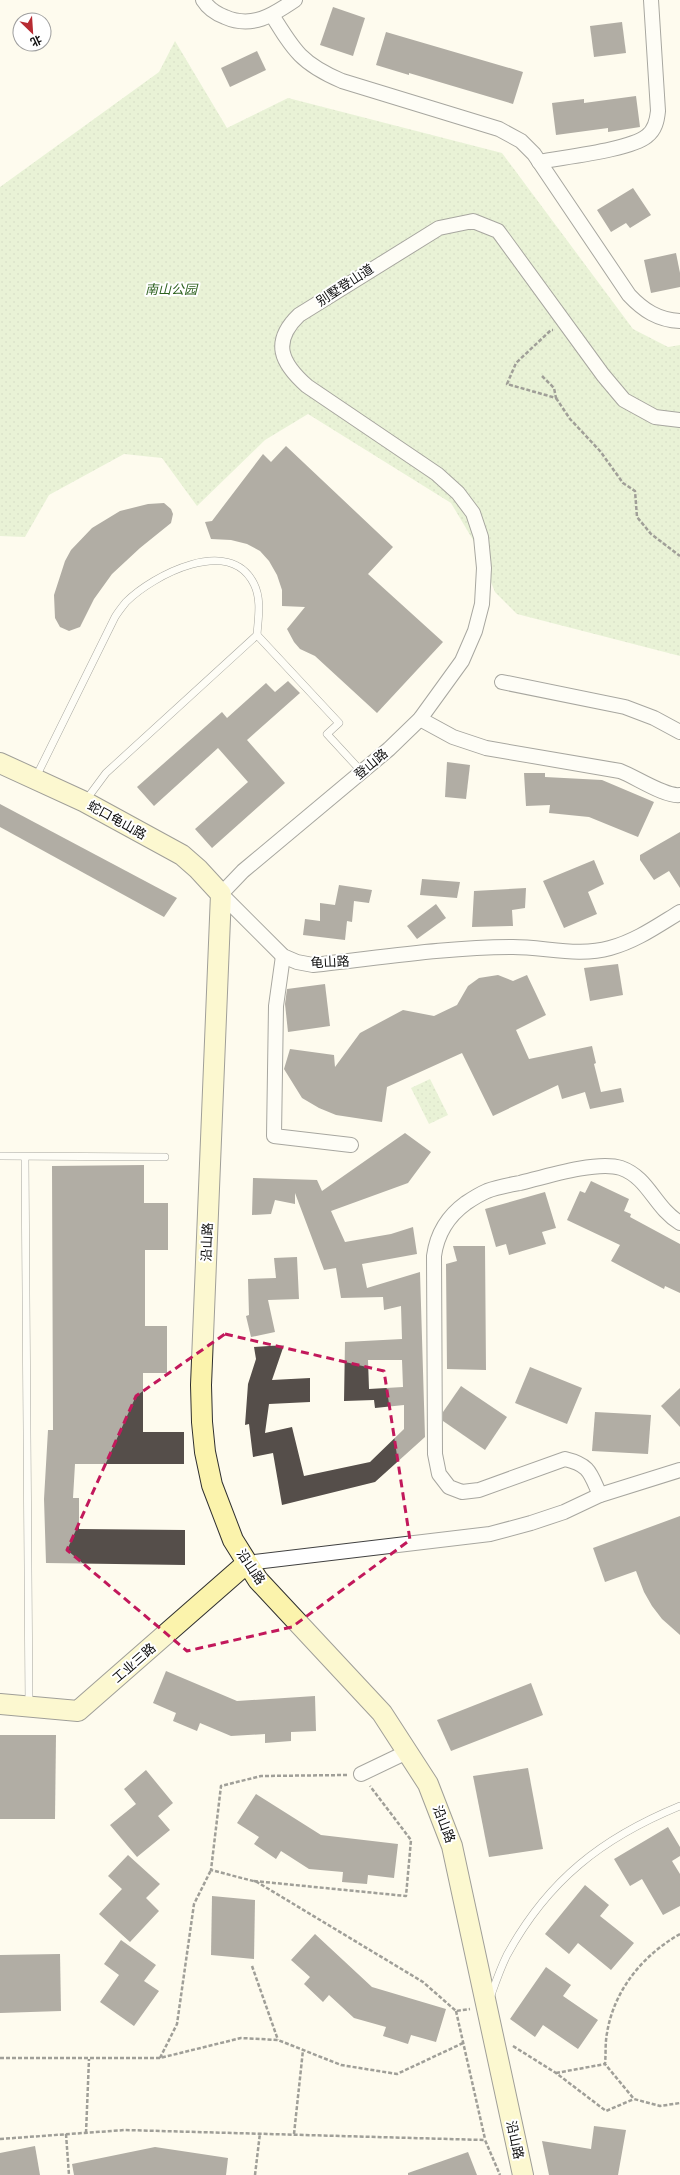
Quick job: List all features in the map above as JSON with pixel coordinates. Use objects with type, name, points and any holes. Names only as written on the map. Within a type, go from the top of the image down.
[{"type":"street","points":[[203,0],[218,14],[233,21],[251,23],[272,15],[295,0]]},
{"type":"street","points":[[539,162],[634,144],[648,135],[653,129],[658,111],[652,0]]},
{"type":"street","points":[[272,15],[301,58],[325,74],[342,81],[499,129],[521,140],[539,162],[629,295],[649,313],[660,318],[680,321]]},
{"type":"street","name":"别墅登山道","points":[[482,604],[484,568],[481,537],[473,513],[458,493],[437,474],[307,386],[294,374],[285,361],[282,343],[287,326],[299,315],[439,228],[473,221],[498,231],[624,400],[655,417],[680,420]]},
{"type":"street","name":"登山路","points":[[221,894],[248,866],[389,749],[420,719],[462,661],[475,631],[482,604]]},
{"type":"street","points":[[502,682],[625,707],[654,718],[680,732]]},
{"type":"street","points":[[420,719],[453,737],[486,748],[620,771],[636,777],[656,789],[675,796],[680,795]]},
{"type":"street","name":"蛇口龟山路","points":[[0,763],[85,802],[182,855],[198,869],[221,894]]},
{"type":"street","name":"龟山路","points":[[221,894],[283,956],[297,962],[313,965],[464,949],[514,947],[580,952],[609,948],[638,938],[680,912]]},
{"type":"street","name":"沿山路","points":[[221,894],[201,1385],[202,1422],[205,1452],[212,1485],[233,1540],[247,1563],[264,1586],[382,1713],[428,1784],[452,1846],[523,2175]]},
{"type":"street","points":[[283,956],[276,1006],[274,1136],[351,1145]]},
{"type":"street","points":[[600,1496],[589,1471],[580,1462],[565,1459],[479,1490],[462,1492],[449,1487],[439,1474],[435,1446],[434,1256],[436,1243],[443,1228],[455,1213],[466,1203],[487,1191],[575,1169],[605,1166],[619,1167],[633,1173],[642,1181],[661,1209],[680,1222]]},
{"type":"street","points":[[247,1563],[490,1534],[564,1512],[600,1496],[680,1470]]},
{"type":"street","name":"工业三路","points":[[0,1704],[29,1705],[78,1711],[247,1563]]},
{"type":"street","points":[[361,1774],[407,1752]]},
{"type":"lane","points":[[35,779],[115,617],[125,603],[144,587],[202,560],[226,561],[237,565],[247,573],[255,585],[260,606],[257,635],[106,773],[85,802]]},
{"type":"lane","points":[[257,635],[339,723],[327,734],[362,772]]},
{"type":"lane","points":[[0,1156],[165,1157]]},
{"type":"lane","points":[[25,1157],[29,1705]]},
{"type":"lane","points":[[486,2006],[506,1956],[535,1910],[572,1870],[614,1837],[680,1806]]},
{"type":"path","points":[[556,398],[508,384],[516,363],[551,330],[575,336]]},
{"type":"path","points":[[542,376],[554,388],[556,398],[570,419],[600,451],[623,483],[635,491],[637,517],[651,534],[680,556]]},
{"type":"path","points":[[160,2058],[177,2024],[194,1904],[212,1870],[221,1786],[261,1776],[361,1774],[411,1840],[406,1896],[254,1882],[212,1870]]},
{"type":"path","points":[[254,1882],[423,1982],[456,2011],[485,2140],[500,2175]]},
{"type":"path","points":[[680,1934],[652,1953],[631,1976],[616,2003],[607,2033],[605,2064],[634,2099],[660,2106],[680,2103]]},
{"type":"path","points":[[252,1966],[278,2040]]},
{"type":"path","points":[[456,2011],[486,2006]]},
{"type":"path","points":[[493,2036],[522,2050],[556,2073],[606,2111],[634,2099]]},
{"type":"path","points":[[0,2058],[160,2058],[241,2038],[278,2040],[341,2065],[397,2074],[463,2043]]},
{"type":"path","points":[[294,2134],[303,2050]]},
{"type":"path","points":[[86,2132],[89,2059]]},
{"type":"path","points":[[556,2073],[605,2064]]},
{"type":"path","points":[[0,2139],[125,2130],[485,2140]]},
{"type":"path","points":[[255,2175],[260,2133]]},
{"type":"path","points":[[66,2134],[69,2175]]},
{"type":"highlighted area","points":[[225,1334],[384,1371],[410,1540],[292,1627],[187,1651],[67,1550],[136,1396]]},
{"type":"green space","name":"南山公园","points":[[175,41],[227,128],[288,98],[502,153],[633,329],[668,347],[680,345],[680,656],[517,614],[495,592],[476,545],[451,503],[308,414],[265,440],[197,506],[162,458],[124,454],[49,495],[25,537],[0,536],[0,187],[159,72]]},
{"type":"green space","points":[[430,1079],[448,1115],[429,1124],[411,1088]]},
{"type":"building","points":[[333,7],[365,18],[353,56],[320,45]]},
{"type":"building","points":[[622,22],[626,53],[594,57],[590,26]]},
{"type":"building","points":[[386,32],[523,72],[513,104],[409,73],[409,75],[376,65]]},
{"type":"building","points":[[257,51],[266,70],[230,87],[221,68]]},
{"type":"building","points":[[636,96],[640,127],[608,132],[608,128],[556,135],[552,103],[584,99],[584,103]]},
{"type":"building","points":[[633,188],[651,215],[630,228],[626,223],[611,232],[597,210]]},
{"type":"building","points":[[676,253],[680,273],[680,287],[651,293],[644,260]]},
{"type":"building","points":[[286,446],[393,547],[368,574],[443,642],[377,713],[315,656],[300,649],[294,642],[287,629],[305,607],[282,606],[282,590],[277,575],[269,561],[260,551],[247,544],[231,540],[211,539],[205,522],[212,521],[263,454],[271,462]]},
{"type":"building","points":[[164,503],[171,509],[173,514],[171,523],[140,548],[112,574],[94,599],[80,627],[69,631],[60,627],[55,618],[54,595],[65,561],[71,550],[92,528],[120,511],[148,504]]},
{"type":"building","points":[[288,681],[300,693],[247,740],[285,783],[212,848],[195,829],[248,782],[218,748],[154,806],[137,787],[222,712],[227,718],[266,683],[275,692]]},
{"type":"building","points":[[447,762],[470,765],[466,799],[445,797]]},
{"type":"building","points":[[524,773],[545,773],[545,777],[602,780],[654,802],[638,837],[589,817],[549,813],[550,805],[526,806]]},
{"type":"building","points":[[0,804],[177,898],[164,917],[0,827]]},
{"type":"building","points":[[680,832],[680,888],[669,871],[654,880],[640,860],[640,855]]},
{"type":"building","points":[[594,860],[604,884],[588,892],[597,914],[564,928],[543,881]]},
{"type":"building","points":[[422,879],[460,882],[457,898],[420,895]]},
{"type":"building","points":[[339,885],[372,890],[369,903],[354,901],[352,922],[347,921],[345,940],[303,935],[305,919],[320,921],[320,903],[335,905]]},
{"type":"building","points":[[526,888],[525,908],[512,910],[513,926],[472,927],[474,891]]},
{"type":"building","points":[[436,904],[446,918],[417,939],[407,926]]},
{"type":"building","points":[[618,964],[623,995],[590,1001],[584,968]]},
{"type":"building","points":[[498,975],[513,981],[527,975],[546,1015],[516,1030],[529,1059],[592,1046],[596,1063],[594,1064],[601,1092],[621,1088],[624,1102],[590,1109],[585,1092],[562,1099],[558,1085],[493,1116],[462,1053],[387,1087],[382,1122],[336,1115],[319,1108],[302,1098],[284,1069],[290,1049],[334,1055],[335,1067],[360,1033],[403,1010],[434,1016],[457,1005],[468,986],[479,978]]},
{"type":"building","points":[[325,984],[330,1026],[288,1032],[285,1004],[287,989]]},
{"type":"building","points":[[405,1133],[431,1152],[408,1183],[331,1211],[345,1242],[391,1234],[413,1227],[417,1254],[362,1264],[367,1288],[420,1272],[425,1437],[375,1482],[282,1505],[273,1453],[253,1457],[249,1424],[245,1425],[248,1384],[256,1359],[254,1347],[284,1345],[272,1380],[310,1378],[310,1402],[269,1404],[265,1433],[292,1427],[304,1476],[370,1462],[404,1429],[404,1405],[375,1408],[374,1400],[344,1401],[345,1342],[402,1339],[401,1306],[384,1310],[383,1297],[341,1298],[336,1268],[324,1270],[295,1193],[295,1204],[275,1200],[271,1214],[252,1215],[253,1178],[317,1180],[322,1191]],"holes":[[[368,1360],[402,1360],[403,1387],[369,1389]]]},
{"type":"building","points":[[144,1165],[144,1203],[168,1203],[168,1250],[145,1250],[145,1326],[167,1326],[167,1373],[143,1373],[143,1432],[184,1432],[184,1464],[75,1464],[73,1498],[79,1498],[79,1529],[185,1530],[185,1565],[46,1563],[44,1499],[48,1430],[53,1430],[52,1166]]},
{"type":"building","points":[[591,1181],[629,1199],[624,1211],[631,1214],[630,1217],[680,1244],[680,1293],[665,1286],[664,1289],[611,1261],[620,1245],[567,1220],[580,1191],[585,1193]]},
{"type":"building","points":[[545,1192],[556,1228],[542,1232],[546,1244],[509,1255],[506,1244],[496,1247],[485,1209]]},
{"type":"building","points":[[453,1246],[485,1246],[486,1370],[447,1369],[446,1264],[457,1261]]},
{"type":"building","points":[[297,1257],[299,1299],[268,1300],[275,1332],[251,1337],[246,1316],[249,1315],[248,1279],[276,1278],[274,1258]]},
{"type":"building","points":[[530,1367],[582,1388],[567,1424],[515,1403]]},
{"type":"building","points":[[461,1386],[507,1417],[485,1450],[443,1421],[443,1412]]},
{"type":"building","points":[[680,1388],[680,1427],[661,1406]]},
{"type":"building","points":[[595,1412],[651,1415],[648,1454],[592,1451]]},
{"type":"building","points":[[680,1516],[680,1635],[662,1619],[652,1606],[644,1592],[636,1571],[605,1582],[593,1548]]},
{"type":"building","points":[[166,1671],[237,1701],[315,1696],[316,1731],[291,1732],[291,1741],[265,1743],[265,1734],[231,1736],[200,1723],[197,1731],[173,1721],[176,1713],[153,1703]]},
{"type":"building","points":[[531,1683],[543,1715],[451,1751],[437,1720]]},
{"type":"building","points":[[0,1735],[56,1735],[55,1819],[0,1819]]},
{"type":"building","points":[[528,1768],[543,1849],[489,1857],[473,1776]]},
{"type":"building","points":[[146,1770],[173,1803],[158,1816],[170,1830],[137,1857],[110,1825],[136,1804],[124,1789]]},
{"type":"building","points":[[256,1794],[321,1835],[398,1844],[394,1878],[368,1875],[367,1884],[342,1882],[343,1872],[309,1869],[281,1851],[276,1859],[254,1844],[259,1837],[237,1823]]},
{"type":"building","points":[[668,1827],[680,1847],[680,1856],[672,1861],[680,1874],[680,1906],[663,1915],[642,1879],[630,1886],[614,1859]]},
{"type":"building","points":[[128,1855],[160,1884],[146,1898],[159,1911],[130,1942],[99,1914],[122,1889],[108,1876]]},
{"type":"building","points":[[585,1885],[609,1905],[600,1916],[634,1943],[611,1970],[578,1943],[569,1954],[545,1934]]},
{"type":"building","points":[[212,1896],[255,1900],[254,1959],[211,1955]]},
{"type":"building","points":[[315,1934],[372,1987],[446,2009],[436,2042],[411,2035],[408,2044],[383,2036],[386,2027],[354,2018],[329,1995],[323,2002],[304,1984],[310,1977],[291,1960]]},
{"type":"building","points":[[121,1940],[156,1965],[144,1981],[159,1991],[134,2026],[100,2002],[119,1975],[104,1964]]},
{"type":"building","points":[[60,1954],[61,2011],[0,2013],[0,1955]]},
{"type":"building","points":[[546,1967],[571,1985],[563,1996],[598,2020],[578,2049],[543,2025],[535,2037],[510,2019]]},
{"type":"building","points":[[594,2126],[626,2130],[618,2175],[549,2175],[542,2141],[591,2149]]},
{"type":"building","points":[[35,2146],[40,2175],[0,2175],[0,2153]]},
{"type":"building","points":[[155,2147],[228,2158],[226,2175],[74,2175],[72,2164]]},
{"type":"building","points":[[468,2152],[477,2175],[408,2175],[408,2173]]}]
